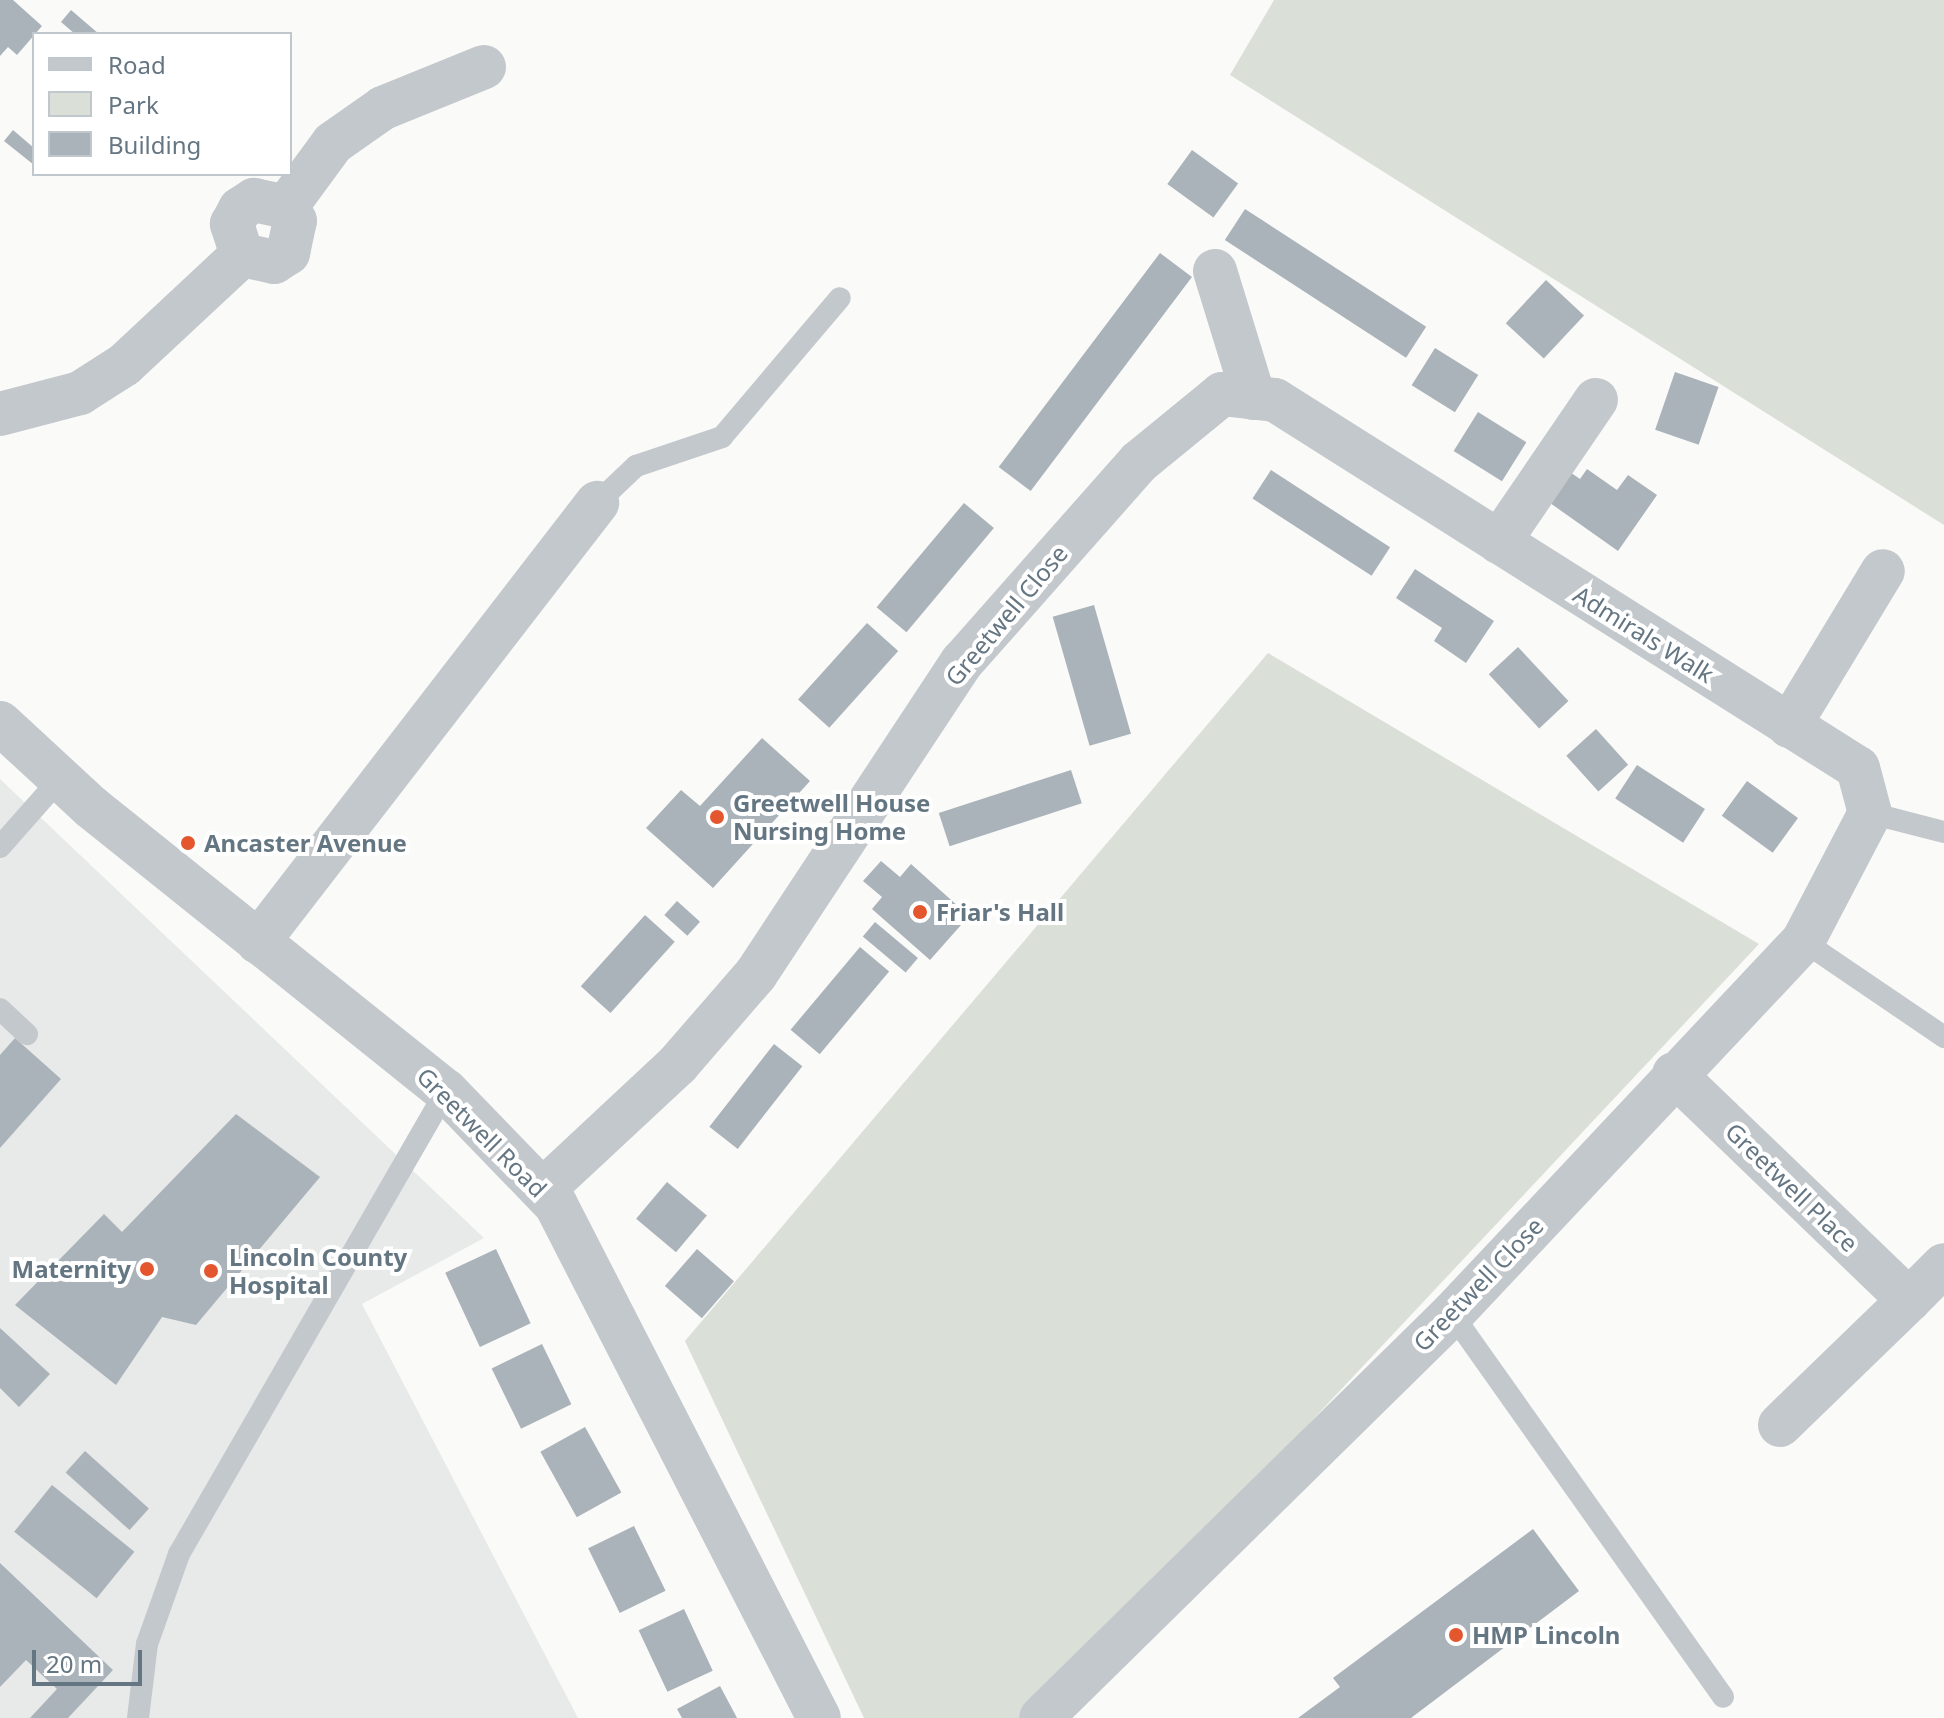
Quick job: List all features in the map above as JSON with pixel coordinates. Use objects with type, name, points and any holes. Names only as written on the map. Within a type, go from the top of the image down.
[{"type":"street","points":[[0,414],[80,393],[124,365],[242,255],[232,224],[240,209],[254,200],[286,207],[333,143],[383,108],[484,67]]},
{"type":"street","points":[[1215,271],[1238,396]]},
{"type":"street","name":"Admirals Walk","points":[[1238,396],[1275,400],[1858,768],[1870,813]]},
{"type":"street","name":"Greetwell Close","points":[[543,1190],[678,1064],[756,974],[962,662],[1139,462],[1238,396]]},
{"type":"street","points":[[1499,542],[1596,400]]},
{"type":"street","points":[[258,942],[597,503]]},
{"type":"street","points":[[1789,726],[1883,571]]},
{"type":"street","name":"Greetwell Road","points":[[0,723],[60,779],[446,1091],[543,1190],[819,1718]]},
{"type":"street","name":"Greetwell Close","points":[[1041,1718],[1452,1314],[1674,1074],[1803,941],[1870,813]]},
{"type":"street","name":"Greetwell Place","points":[[1674,1074],[1909,1300]]},
{"type":"street","points":[[1780,1425],[1944,1265]]},
{"type":"lane","points":[[597,503],[636,466],[722,437],[840,298]]},
{"type":"lane","points":[[0,847],[60,779]]},
{"type":"lane","points":[[1870,813],[1944,832]]},
{"type":"lane","points":[[1803,941],[1944,1037]]},
{"type":"lane","points":[[0,1009],[27,1034]]},
{"type":"lane","points":[[138,1718],[147,1644],[179,1554],[446,1091]]},
{"type":"lane","points":[[1452,1314],[1723,1697]]},
{"type":"shaded area","name":"Lincoln County Hospital","points":[[0,779],[484,1238],[362,1304],[578,1718],[0,1718]]},
{"type":"green space","points":[[1274,0],[1944,0],[1944,525],[1230,75]]},
{"type":"green space","points":[[1268,653],[1759,944],[1033,1718],[864,1718],[685,1341]]},
{"type":"building","points":[[0,0],[13,0],[42,26],[37,32],[32,32],[32,38],[17,55],[8,47],[0,56]]},
{"type":"building","points":[[71,10],[97,32],[73,32],[61,22]]},
{"type":"building","points":[[13,130],[32,146],[32,163],[4,141]]},
{"type":"building","points":[[1192,150],[1238,184],[1213,217],[1167,184]]},
{"type":"building","points":[[1245,209],[1426,327],[1406,358],[1225,240]]},
{"type":"building","points":[[1160,253],[1192,277],[1031,491],[999,467]]},
{"type":"building","points":[[1546,280],[1584,315],[1544,359],[1506,323]]},
{"type":"building","points":[[1435,348],[1478,375],[1455,412],[1412,385]]},
{"type":"building","points":[[1675,372],[1718,387],[1699,445],[1655,430]]},
{"type":"building","points":[[1478,412],[1526,442],[1502,481],[1454,451]]},
{"type":"building","points":[[1564,468],[1580,479],[1587,469],[1617,490],[1628,475],[1657,495],[1618,551],[1543,498]]},
{"type":"building","points":[[1271,470],[1390,547],[1372,576],[1252,499]]},
{"type":"building","points":[[964,503],[994,528],[906,632],[877,607]]},
{"type":"building","points":[[1415,569],[1494,621],[1466,663],[1434,641],[1442,628],[1396,598]]},
{"type":"building","points":[[1094,605],[1131,734],[1090,746],[1053,617]]},
{"type":"building","points":[[867,623],[898,651],[829,728],[798,700]]},
{"type":"building","points":[[1518,647],[1568,701],[1539,728],[1489,674]]},
{"type":"building","points":[[1596,729],[1628,765],[1598,791],[1566,756]]},
{"type":"building","name":"Greetwell House Nursing Home","points":[[762,738],[810,781],[713,888],[646,828],[681,790],[700,806]]},
{"type":"building","points":[[1637,765],[1705,809],[1683,843],[1615,799]]},
{"type":"building","points":[[1071,770],[1082,803],[950,846],[939,813]]},
{"type":"building","points":[[1747,781],[1798,818],[1773,853],[1722,816]]},
{"type":"building","name":"Friar's Hall","points":[[881,861],[900,877],[911,864],[969,916],[930,960],[872,909],[882,897],[863,881]]},
{"type":"building","points":[[677,901],[700,922],[687,936],[664,915]]},
{"type":"building","points":[[645,915],[675,942],[610,1013],[581,986]]},
{"type":"building","points":[[875,922],[918,958],[906,973],[863,937]]},
{"type":"building","points":[[860,947],[889,971],[820,1054],[791,1030]]},
{"type":"building","points":[[15,1038],[61,1079],[0,1148],[0,1055]]},
{"type":"building","points":[[774,1044],[802,1066],[738,1149],[709,1127]]},
{"type":"building","name":"Maternity","points":[[236,1114],[320,1177],[196,1325],[162,1317],[116,1385],[15,1305],[104,1214],[122,1232]]},
{"type":"building","points":[[667,1182],[707,1215],[676,1252],[636,1219]]},
{"type":"building","points":[[496,1249],[531,1323],[480,1347],[445,1273]]},
{"type":"building","points":[[697,1249],[734,1281],[702,1318],[665,1286]]},
{"type":"building","points":[[0,1328],[50,1374],[19,1407],[0,1388]]},
{"type":"building","points":[[542,1344],[571,1404],[521,1429],[492,1369]]},
{"type":"building","points":[[585,1427],[621,1493],[577,1517],[540,1452]]},
{"type":"building","points":[[85,1451],[149,1509],[130,1530],[66,1473]]},
{"type":"building","points":[[52,1485],[134,1552],[97,1598],[14,1532]]},
{"type":"building","points":[[634,1526],[666,1591],[620,1613],[588,1548]]},
{"type":"building","name":"HMP Lincoln","points":[[1533,1529],[1579,1591],[1411,1718],[1298,1718],[1340,1687],[1333,1678]]},
{"type":"building","points":[[0,1563],[113,1670],[68,1718],[30,1718],[57,1689],[26,1660],[0,1687]]},
{"type":"building","points":[[684,1609],[713,1671],[667,1692],[639,1630]]},
{"type":"building","points":[[720,1686],[737,1718],[682,1718],[677,1709]]},
{"type":"place","name":"Greetwell House Nursing Home","points":[[717,817]]},
{"type":"place","name":"Ancaster Avenue","points":[[188,843]]},
{"type":"place","name":"Friar's Hall","points":[[920,912]]},
{"type":"place","name":"Maternity","points":[[147,1269]]},
{"type":"place","name":"Lincoln County Hospital","points":[[211,1271]]},
{"type":"place","name":"HMP Lincoln","points":[[1456,1635]]}]
